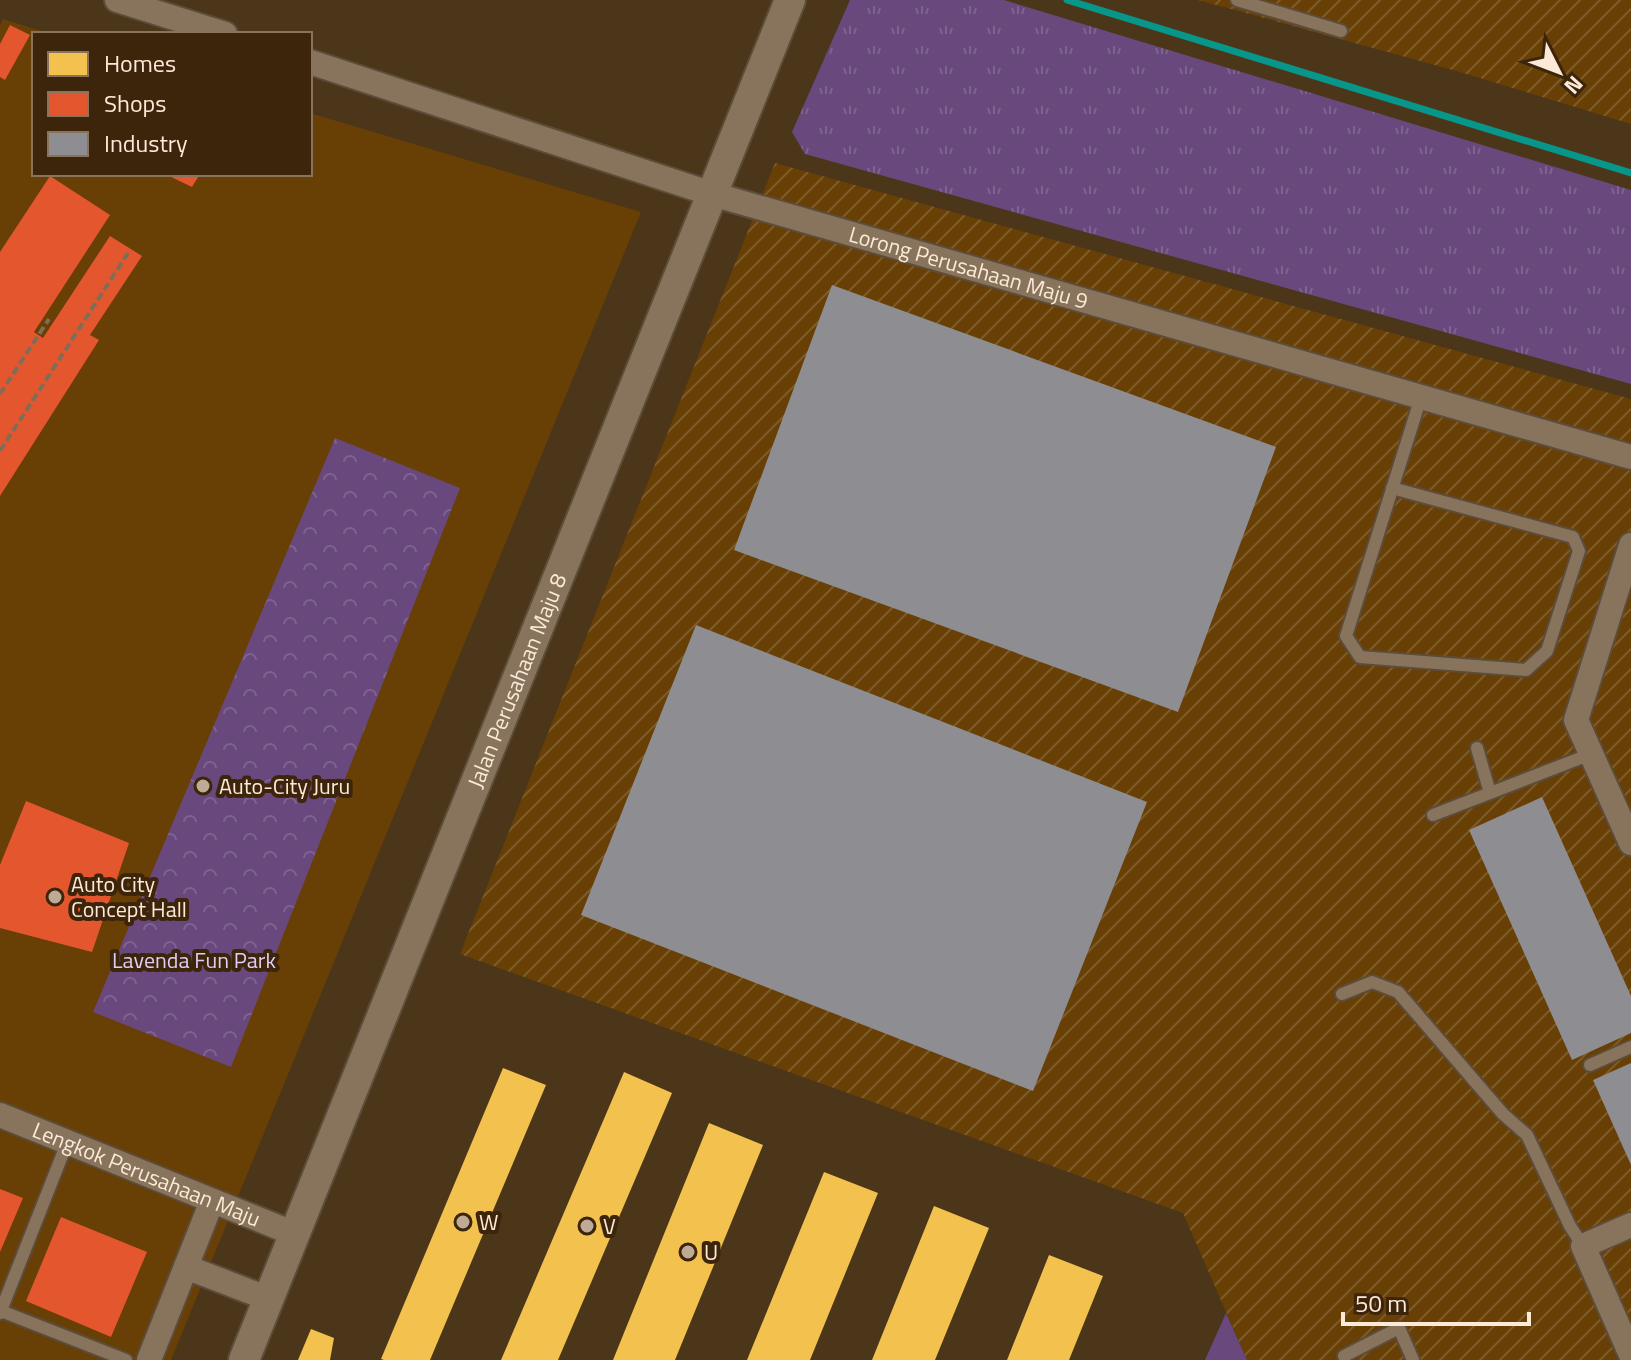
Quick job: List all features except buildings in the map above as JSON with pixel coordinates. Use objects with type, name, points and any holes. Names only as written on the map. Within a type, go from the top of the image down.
[{"type":"street","points":[[117,0],[219,32]]},
{"type":"street","name":"Jalan Perusahaan Maju 8","points":[[244,1360],[790,0]]},
{"type":"street","name":"Lorong Perusahaan Maju 9","points":[[312,63],[712,194],[1631,457]]},
{"type":"street","points":[[1631,545],[1576,720],[1631,843]]},
{"type":"street","name":"Lengkok Perusahaan Maju","points":[[0,1115],[295,1234]]},
{"type":"street","points":[[149,1360],[212,1201]]},
{"type":"street","points":[[1629,1343],[1583,1246],[1631,1225]]},
{"type":"street","points":[[186,1267],[269,1299]]},
{"type":"lane","points":[[1237,0],[1341,31]]},
{"type":"lane","points":[[1392,488],[1573,537],[1579,551],[1547,651],[1526,670],[1360,657],[1346,636],[1392,488],[1421,397]]},
{"type":"lane","points":[[1477,748],[1490,793]]},
{"type":"lane","points":[[1433,815],[1591,754]]},
{"type":"lane","points":[[1342,994],[1372,982],[1398,992],[1503,1114],[1527,1135],[1570,1226],[1583,1246]]},
{"type":"lane","points":[[1590,1065],[1631,1047]]},
{"type":"lane","points":[[67,1143],[0,1312],[126,1360]]},
{"type":"lane","points":[[1344,1356],[1399,1328],[1413,1360]]},
{"type":"path","points":[[0,451],[128,253]]},
{"type":"path","points":[[0,394],[49,319]]},
{"type":"shaded area","points":[[1198,0],[1631,0],[1631,124],[1460,72]]},
{"type":"shaded area","name":"Auto-City Juru","points":[[3,19],[45,32],[32,32],[32,176],[312,176],[312,114],[641,212],[171,1360],[0,1360],[0,25]]},
{"type":"shaded area","points":[[775,163],[1631,399],[1631,1360],[1247,1360],[1183,1213],[460,954]]},
{"type":"green space","points":[[850,0],[1004,0],[1631,190],[1631,384],[805,154],[792,132]]},
{"type":"green space","name":"Lavenda Fun Park","points":[[335,438],[460,488],[231,1067],[93,1012]]},
{"type":"green space","points":[[1226,1313],[1247,1360],[1205,1360]]},
{"type":"waterway","points":[[1067,0],[1631,173]]},
{"type":"place","name":"Auto-City Juru","points":[[203,786]]},
{"type":"place","name":"Auto City Concept Hall","points":[[55,897]]},
{"type":"place","name":"W","points":[[463,1222]]},
{"type":"place","name":"V","points":[[587,1226]]},
{"type":"place","name":"U","points":[[688,1252]]}]
